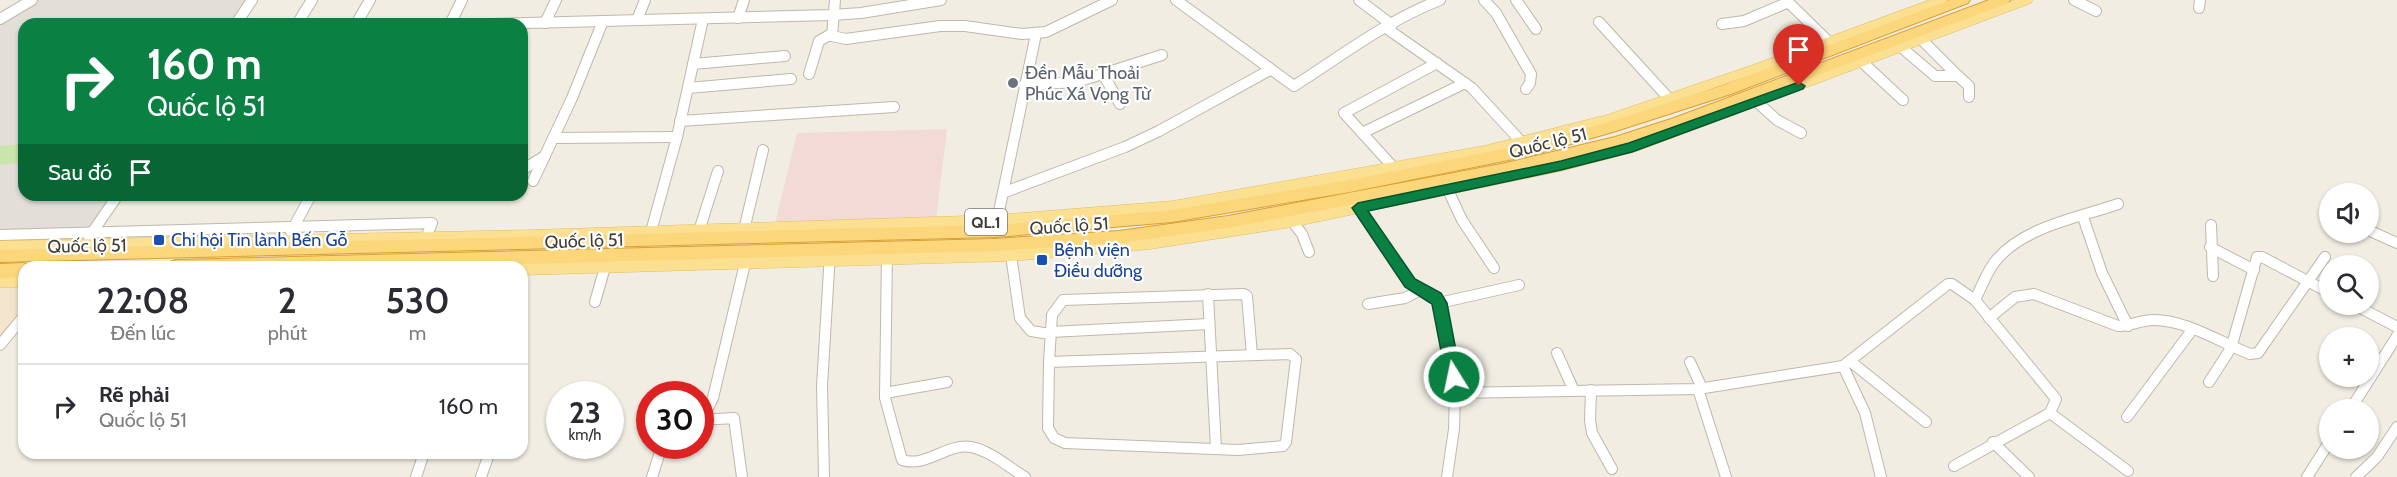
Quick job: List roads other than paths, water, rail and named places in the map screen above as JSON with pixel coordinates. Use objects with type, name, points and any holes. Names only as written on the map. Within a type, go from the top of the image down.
[{"type":"highway","name":"Quốc lộ 51","points":[[1352,192],[1726,90],[1829,46],[1964,0]]},
{"type":"highway","name":"Quốc lộ 51","points":[[528,261],[887,253],[1352,192],[1480,178],[1624,140],[1679,122],[1982,13],[2003,0]]},
{"type":"highway","name":"Quốc lộ 51","points":[[0,256],[84,244],[387,248],[650,236],[994,238]]},
{"type":"highway","name":"Quốc lộ 51","points":[[0,271],[16,278]]},
{"type":"main road","name":"Quốc lộ 51","points":[[1829,46],[1942,0]]},
{"type":"main road","name":"Quốc lộ 51","points":[[1352,192],[1448,189],[1480,178],[1632,147],[1757,102],[1859,58],[1922,40],[1982,13],[2026,0]]},
{"type":"main road","name":"Quốc lộ 51","points":[[0,248],[84,244],[650,236],[699,231],[744,230],[994,238],[1011,255],[1150,243],[1292,220],[1352,192],[1394,168],[1526,146]]},
{"type":"main road","name":"Quốc lộ 51","points":[[528,269],[605,267],[747,257]]},
{"type":"street","points":[[0,19],[32,0]]},
{"type":"street","points":[[240,18],[252,0]]},
{"type":"street","points":[[301,18],[312,0]]},
{"type":"street","points":[[360,18],[370,0]]},
{"type":"street","points":[[453,18],[462,0]]},
{"type":"street","points":[[545,23],[556,0]]},
{"type":"street","points":[[637,20],[645,0]]},
{"type":"street","points":[[738,18],[744,0]]},
{"type":"street","points":[[831,34],[834,0]]},
{"type":"street","points":[[528,26],[545,23],[832,15],[896,4],[941,0]]},
{"type":"street","points":[[831,34],[836,38],[846,39],[956,26],[1004,33],[1036,34],[1046,32],[1112,0]]},
{"type":"street","points":[[1176,0],[1270,70],[1296,86],[1389,26],[1422,7],[1440,0]]},
{"type":"street","points":[[1359,0],[1389,26],[1465,83],[1483,99],[1526,146]]},
{"type":"street","points":[[1484,0],[1496,13],[1531,74],[1530,83],[1526,89]]},
{"type":"street","points":[[1516,0],[1536,29]]},
{"type":"street","points":[[2074,0],[2096,11]]},
{"type":"street","points":[[1722,24],[1744,21],[1788,1],[1829,46]]},
{"type":"street","points":[[650,236],[677,137],[703,19]]},
{"type":"street","points":[[532,181],[603,21]]},
{"type":"street","points":[[1599,22],[1672,103]]},
{"type":"street","points":[[809,74],[819,41],[831,34]]},
{"type":"street","points":[[994,238],[1036,34]]},
{"type":"street","points":[[1922,40],[1969,86],[1969,97]]},
{"type":"street","points":[[1901,47],[1935,76],[1958,76]]},
{"type":"street","points":[[1024,85],[1069,83],[1162,55]]},
{"type":"street","points":[[693,64],[785,56]]},
{"type":"street","points":[[1859,58],[1903,100]]},
{"type":"street","points":[[1394,168],[1344,113],[1437,63]]},
{"type":"street","points":[[1005,192],[1133,143],[1270,70]]},
{"type":"street","points":[[1103,74],[1120,104]]},
{"type":"street","points":[[688,88],[791,79]]},
{"type":"street","points":[[1362,134],[1465,83]]},
{"type":"street","points":[[1757,102],[1777,120],[1801,133]]},
{"type":"street","points":[[680,121],[894,107]]},
{"type":"street","points":[[553,138],[677,137]]},
{"type":"street","points":[[744,230],[763,150]]},
{"type":"street","points":[[528,165],[545,156]]},
{"type":"street","points":[[699,231],[718,171]]},
{"type":"street","points":[[1448,189],[1462,220],[1494,268]]},
{"type":"street","points":[[1352,192],[1410,283],[1436,297],[1439,303],[1455,393],[1454,429],[1447,477]]},
{"type":"street","points":[[84,244],[114,201]]},
{"type":"street","points":[[285,241],[308,201]]},
{"type":"street","points":[[1975,300],[1997,260],[2020,242],[2057,225],[2118,204]]},
{"type":"street","points":[[2083,217],[2093,254],[2105,284],[2128,326]]},
{"type":"street","points":[[1292,220],[1302,234],[1309,252]]},
{"type":"street","points":[[0,235],[84,244],[293,227],[432,224],[426,238]]},
{"type":"street","points":[[2211,225],[2210,247],[2213,276]]},
{"type":"street","points":[[2379,235],[2397,243]]},
{"type":"street","points":[[2210,247],[2254,270]]},
{"type":"street","points":[[887,253],[885,393],[902,460],[912,463],[959,447],[969,447],[987,453],[1024,477]]},
{"type":"street","points":[[824,477],[822,386],[830,255]]},
{"type":"street","points":[[1011,255],[1020,318],[1030,332],[1050,333],[1209,324]]},
{"type":"street","points":[[714,394],[747,257]]},
{"type":"street","points":[[2209,382],[2231,348],[2257,257],[2262,257],[2319,288]]},
{"type":"street","points":[[1989,318],[2005,303],[2021,293],[2034,294],[2118,326],[2128,326],[2136,321],[2179,324],[2231,348],[2250,354],[2258,353],[2319,266]]},
{"type":"street","points":[[595,302],[605,267]]},
{"type":"street","points":[[1455,393],[1700,388],[1846,364],[1948,284],[1955,286],[1975,300],[2056,399],[2050,413],[1954,466]]},
{"type":"street","points":[[1439,303],[1519,285]]},
{"type":"street","points":[[1368,304],[1405,298],[1421,290]]},
{"type":"street","points":[[1049,362],[1290,354],[1296,359],[1284,446],[1216,449],[1065,443],[1054,440],[1048,428],[1049,362],[1050,333],[1053,311],[1063,300],[1241,293],[1247,296],[1252,355]]},
{"type":"street","points":[[1208,294],[1216,449]]},
{"type":"street","points":[[2374,315],[2397,327]]},
{"type":"street","points":[[0,345],[18,328]]},
{"type":"street","points":[[2127,417],[2192,330]]},
{"type":"street","points":[[2357,399],[2397,336]]},
{"type":"street","points":[[1557,352],[1574,391]]},
{"type":"street","points":[[1690,362],[1726,477]]},
{"type":"street","points":[[1846,364],[1926,422]]},
{"type":"street","points":[[1846,364],[1849,384],[1866,413],[1874,445],[1873,456],[1881,477]]},
{"type":"street","points":[[885,393],[947,382]]},
{"type":"street","points":[[1591,390],[1592,405],[1589,421],[1612,469]]},
{"type":"street","points":[[2050,413],[2128,471]]},
{"type":"street","points":[[714,419],[734,418],[741,477]]},
{"type":"street","points":[[2356,477],[2377,457],[2397,427]]},
{"type":"street","points":[[1994,442],[2029,477]]},
{"type":"street","points":[[2307,477],[2319,458]]},
{"type":"street","points":[[416,477],[422,459]]},
{"type":"street","points":[[481,477],[487,459]]},
{"type":"street","points":[[652,477],[658,459]]},
{"type":"place","name":"Đền Mẫu Thoải Phúc Xá Vọng Từ","points":[[1013,83]]},
{"type":"place","name":"Chi hội Tin lành Bến Gỗ","points":[[159,240]]},
{"type":"place","name":"Bệnh viện Điều dưỡng","points":[[1042,260]]}]
